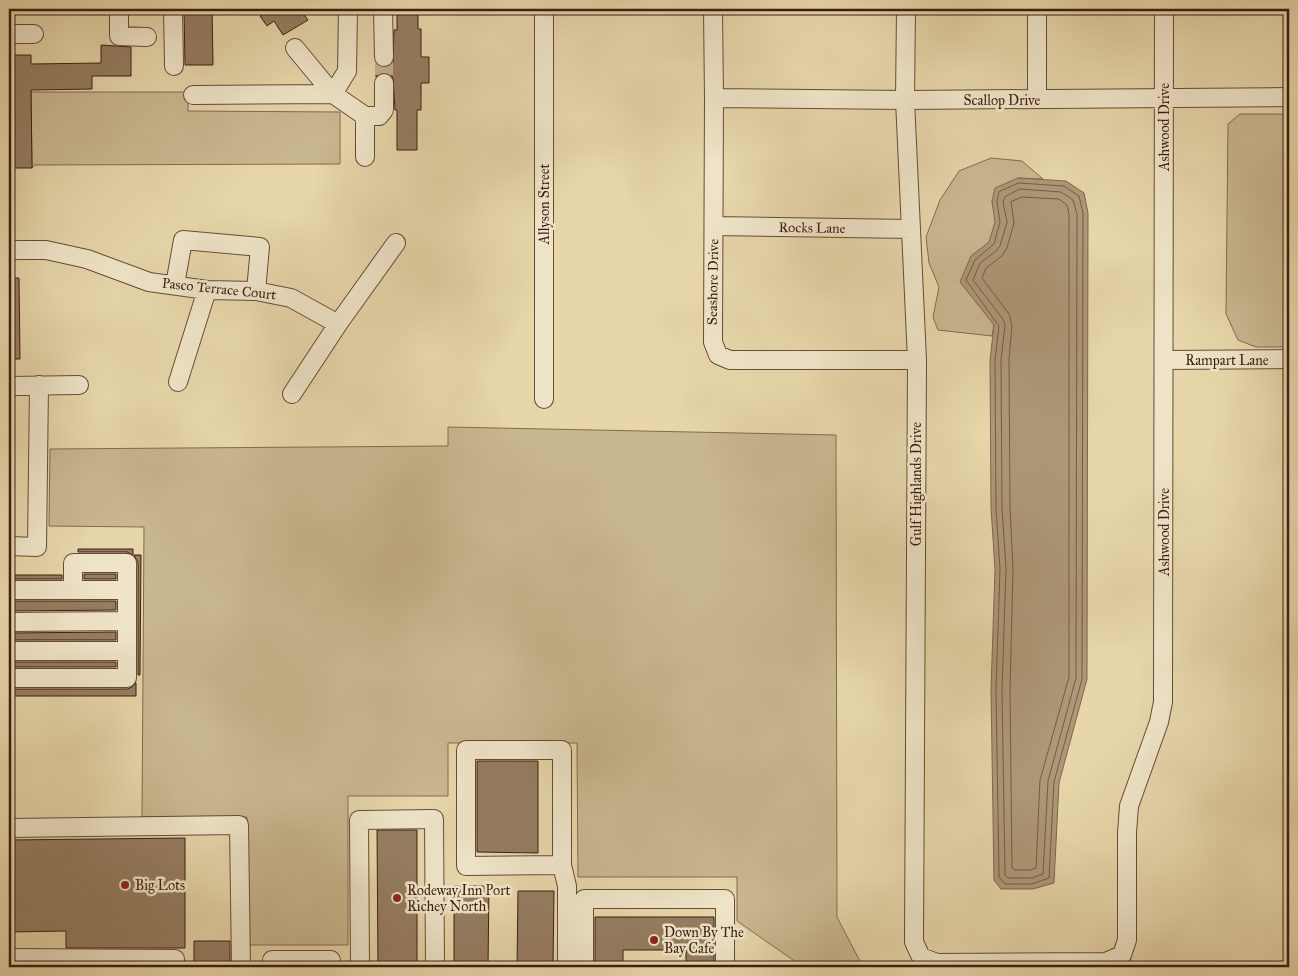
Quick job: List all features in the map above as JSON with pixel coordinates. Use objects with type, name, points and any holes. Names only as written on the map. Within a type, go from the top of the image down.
[{"type":"street","points":[[119,9],[119,36],[147,37]]},
{"type":"street","points":[[174,9],[174,66]]},
{"type":"street","points":[[333,94],[347,71],[348,9]]},
{"type":"street","points":[[383,9],[384,57]]},
{"type":"street","name":"Allyson Street","points":[[544,9],[544,399]]},
{"type":"street","name":"Seashore Drive","points":[[712,9],[714,98],[712,342],[718,355],[730,360],[917,360]]},
{"type":"street","name":"Gulf Highlands Drive","points":[[906,9],[905,100],[917,360],[914,942],[921,957]]},
{"type":"street","points":[[1037,9],[1037,99]]},
{"type":"street","name":"Ashwood Drive","points":[[921,957],[937,963],[1029,966],[1106,962],[1122,954],[1127,940],[1127,833],[1129,806],[1159,722],[1163,702],[1164,9]]},
{"type":"street","points":[[9,34],[34,34]]},
{"type":"street","points":[[295,48],[333,94],[365,116],[379,116],[382,114],[384,110],[384,83]]},
{"type":"street","points":[[193,95],[333,94]]},
{"type":"street","name":"Scallop Drive","points":[[714,98],[905,100],[1289,97]]},
{"type":"street","points":[[365,116],[365,157]]},
{"type":"street","name":"Rocks Lane","points":[[714,226],[911,229]]},
{"type":"street","points":[[175,285],[183,240],[260,246],[256,291]]},
{"type":"street","points":[[292,394],[338,324],[396,243]]},
{"type":"street","name":"Pasco Terrace Court","points":[[9,250],[46,250],[87,259],[149,282],[206,290],[256,291],[291,298],[338,324]]},
{"type":"street","points":[[178,382],[206,290]]},
{"type":"street","name":"Rampart Lane","points":[[1164,360],[1289,359]]},
{"type":"street","points":[[9,546],[37,547],[39,385]]},
{"type":"street","points":[[9,386],[79,385]]},
{"type":"street","points":[[9,678],[126,678],[126,563],[73,563],[73,590]]},
{"type":"street","points":[[9,590],[126,590]]},
{"type":"street","points":[[9,622],[126,621]]},
{"type":"street","points":[[9,651],[126,651]]},
{"type":"street","points":[[562,865],[466,866],[466,750],[562,750],[562,865],[567,886],[567,967]]},
{"type":"street","points":[[360,967],[359,820],[425,819],[434,819],[435,967]]},
{"type":"street","points":[[9,828],[239,825],[241,967]]},
{"type":"street","points":[[584,967],[584,899],[725,899],[725,967]]},
{"type":"street","points":[[10,961],[146,963],[175,959],[175,967]]},
{"type":"street","points":[[272,967],[272,960],[331,960],[331,967]]},
{"type":"shaded area","points":[[31,92],[188,92],[188,111],[340,112],[340,164],[34,165],[32,168]]},
{"type":"shaded area","points":[[1240,114],[1289,114],[1289,347],[1256,347],[1238,340],[1226,314],[1228,124]]},
{"type":"shaded area","points":[[991,158],[1022,161],[1043,179],[1018,178],[992,201],[996,222],[989,243],[971,256],[994,325],[992,336],[938,330],[933,317],[939,287],[929,263],[926,237],[940,200],[959,171]]},
{"type":"shaded area","points":[[448,427],[836,435],[837,917],[863,967],[803,967],[737,921],[737,877],[578,877],[577,743],[448,743],[448,796],[348,796],[348,945],[247,945],[247,817],[142,817],[144,527],[49,526],[50,449],[448,446]]},
{"type":"water","points":[[1018,178],[1066,181],[1084,193],[1088,213],[1087,679],[1059,783],[1054,883],[1033,889],[1001,889],[994,880],[991,689],[995,569],[991,508],[990,360],[994,325],[960,282],[971,256],[989,242],[995,222],[992,201],[995,188]]},
{"type":"building","points":[[184,9],[212,9],[213,65],[185,65]]},
{"type":"building","points":[[271,9],[300,9],[308,20],[283,35],[274,21],[267,26],[260,16]]},
{"type":"building","points":[[397,9],[418,9],[418,29],[421,29],[421,57],[429,57],[429,83],[421,83],[421,110],[417,110],[417,150],[397,150],[397,110],[395,110],[393,78],[390,74],[384,72],[376,77],[376,64],[385,68],[393,62],[394,30],[397,30]]},
{"type":"building","points":[[101,45],[131,47],[131,76],[92,76],[92,89],[31,90],[32,168],[9,168],[9,55],[31,55],[31,64],[101,63]]},
{"type":"building","points":[[9,278],[19,278],[20,359],[9,359]]},
{"type":"building","points":[[78,549],[133,549],[133,555],[127,552],[78,552]]},
{"type":"building","points":[[134,555],[141,555],[140,675],[138,675],[138,563]]},
{"type":"building","points":[[84,574],[116,574],[116,579],[84,579]]},
{"type":"building","points":[[9,575],[62,575],[62,579],[9,579]]},
{"type":"building","points":[[9,601],[116,601],[116,610],[9,611]]},
{"type":"building","points":[[116,632],[116,640],[9,640],[9,633]]},
{"type":"building","points":[[9,662],[116,662],[116,667],[9,667]]},
{"type":"building","points":[[136,683],[136,696],[9,696],[9,689],[127,689]]},
{"type":"building","points":[[477,761],[538,761],[538,853],[477,852]]},
{"type":"building","name":"Rodeway Inn Port Richey North","points":[[377,830],[417,830],[417,967],[378,967]]},
{"type":"building","name":"Big Lots","points":[[185,838],[185,948],[66,948],[66,931],[9,932],[9,840]]},
{"type":"building","points":[[454,886],[489,886],[488,967],[454,967]]},
{"type":"building","points":[[518,891],[554,891],[553,967],[517,967]]},
{"type":"building","points":[[595,917],[714,917],[714,967],[686,967],[686,950],[623,950],[623,967],[595,967]]},
{"type":"building","points":[[194,941],[230,941],[230,967],[194,967]]},
{"type":"tunnel","points":[[384,57],[384,83]]},
{"type":"place","name":"Big Lots","points":[[125,885]]},
{"type":"place","name":"Rodeway Inn Port Richey North","points":[[397,898]]},
{"type":"place","name":"Down By The Bay Cafe","points":[[654,940]]}]
